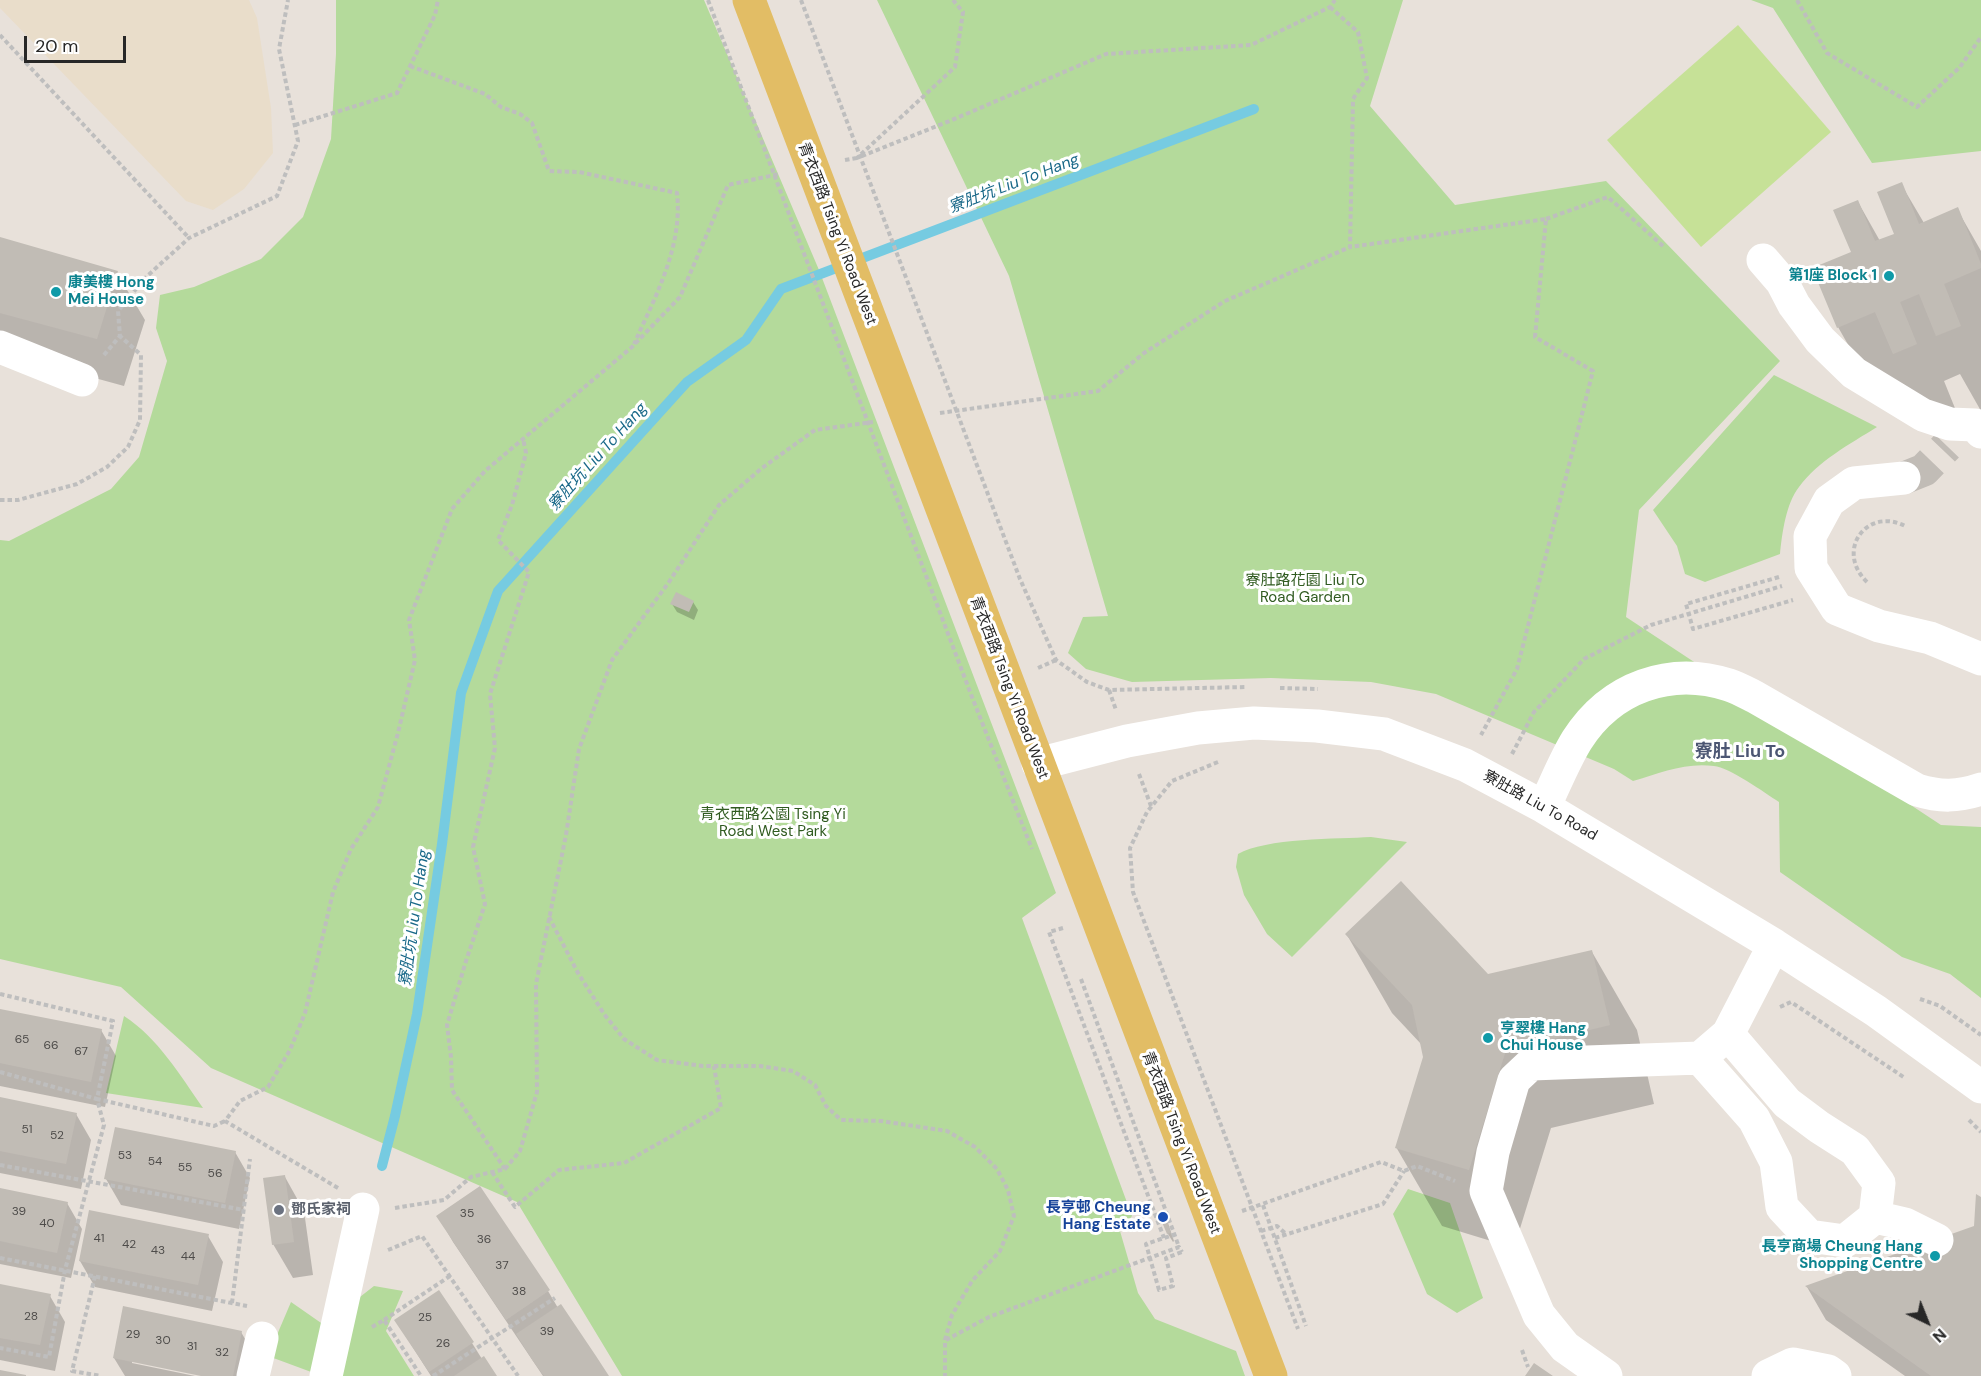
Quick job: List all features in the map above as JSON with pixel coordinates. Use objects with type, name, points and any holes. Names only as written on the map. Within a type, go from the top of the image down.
[{"type":"main road","name":"青衣西路 Tsing Yi Road West","points":[[749,0],[1271,1376]]},
{"type":"street","points":[[1763,260],[1782,282],[1794,305],[1820,340],[1854,373],[1923,414],[1950,424],[1975,425],[1981,432]]},
{"type":"street","points":[[0,347],[82,380]]},
{"type":"street","points":[[1904,478],[1854,483],[1829,501],[1810,536],[1810,568],[1837,609],[1879,626],[1930,638],[1981,659]]},
{"type":"street","points":[[1544,807],[1577,741],[1601,711],[1617,698],[1660,679],[1694,678],[1730,686],[1755,696],[1917,790],[1946,796],[1981,789]]},
{"type":"street","name":"寮肚路 Liu To Road","points":[[1038,764],[1127,741],[1198,728],[1254,723],[1317,726],[1384,734],[1465,765],[1544,807],[1774,945],[1876,1011],[1981,1086]]},
{"type":"street","points":[[1606,1376],[1565,1347],[1539,1315],[1486,1191],[1493,1152],[1514,1080],[1531,1064],[1700,1058],[1728,1034],[1774,945]]},
{"type":"street","points":[[1700,1058],[1754,1119],[1776,1162],[1782,1207],[1809,1236],[1845,1241],[1875,1217],[1879,1183],[1855,1150],[1819,1127],[1787,1102],[1728,1034]]},
{"type":"street","points":[[326,1376],[364,1202]]},
{"type":"street","points":[[1875,1217],[1905,1224],[1937,1240]]},
{"type":"street","points":[[253,1376],[258,1323]]},
{"type":"street","points":[[1768,1376],[1793,1364],[1828,1371],[1834,1376]]},
{"type":"path","points":[[0,500],[18,500],[78,484],[107,467],[128,447],[140,420],[141,355],[120,336],[118,311],[145,278],[189,238],[277,196],[298,141],[279,49],[288,0]]},
{"type":"path","points":[[295,125],[397,93],[435,15],[438,0]]},
{"type":"path","points":[[708,0],[1032,851]]},
{"type":"path","points":[[801,0],[1020,579],[1056,660]]},
{"type":"path","points":[[857,158],[955,67],[963,12],[953,0]]},
{"type":"path","points":[[836,162],[857,158],[1106,54],[1251,45],[1330,7],[1335,0]]},
{"type":"path","points":[[1797,0],[1827,53],[1917,107],[1960,67],[1981,37]]},
{"type":"path","points":[[1330,7],[1358,32],[1367,78],[1353,99],[1350,247]]},
{"type":"path","points":[[0,34],[189,238]]},
{"type":"path","points":[[410,66],[485,94],[501,107],[520,114],[532,123],[549,171],[579,172],[677,194],[679,213],[666,274],[632,347]]},
{"type":"path","points":[[0,1072],[97,1099],[214,1126],[225,1121],[240,1101],[268,1087],[290,1050],[305,1013],[333,892],[351,849],[378,807],[415,660],[409,620],[452,509],[485,471],[632,347],[680,297],[728,185],[782,174]]},
{"type":"path","points":[[933,414],[1098,391],[1144,353],[1225,301],[1350,247],[1546,219],[1608,198],[1663,246]]},
{"type":"path","points":[[1477,741],[1517,669],[1593,371],[1535,337],[1546,219]]},
{"type":"path","points":[[82,380],[120,336]]},
{"type":"path","points":[[225,1121],[364,1202],[394,1208],[444,1200],[471,1177],[505,1169],[520,1151],[537,1092],[536,984],[566,835],[579,749],[612,660],[669,582],[720,505],[762,468],[815,430],[874,422]]},
{"type":"path","points":[[505,1169],[452,1090],[452,1057],[447,1025],[485,904],[473,847],[495,748],[490,694],[529,572],[498,540],[512,505],[526,453],[523,438]]},
{"type":"path","points":[[1867,582],[1858,574],[1854,563],[1855,542],[1860,534],[1868,526],[1878,522],[1898,522],[1907,527]]},
{"type":"path","points":[[1786,574],[1686,604],[1693,629],[1801,597]]},
{"type":"path","points":[[1510,757],[1534,712],[1584,659],[1651,626],[1788,584]]},
{"type":"path","points":[[1223,760],[1172,781],[1147,813],[1130,848],[1133,892],[1298,1329]]},
{"type":"path","points":[[549,917],[555,924],[578,973],[604,1014],[624,1039],[657,1060],[714,1066],[760,1066],[793,1071],[815,1085],[825,1106],[841,1120],[881,1121],[946,1131],[975,1147],[997,1169],[1008,1190],[1014,1216],[1000,1251],[972,1281],[952,1315],[945,1340],[945,1376]]},
{"type":"path","points":[[1066,939],[1063,928],[1049,932],[1164,1238]]},
{"type":"path","points":[[1078,971],[1182,1252],[1166,1258],[1173,1286],[1159,1290],[1150,1258]]},
{"type":"path","points":[[0,994],[113,1021],[97,1099],[104,1125],[65,1270],[50,1357],[0,1348]]},
{"type":"path","points":[[1775,1008],[1791,1002],[1914,1083]]},
{"type":"path","points":[[492,1172],[515,1207],[559,1170],[624,1162],[721,1108],[714,1066]]},
{"type":"path","points":[[1963,1116],[1973,1122],[1981,1132]]},
{"type":"path","points":[[232,1303],[250,1159]]},
{"type":"path","points":[[1306,1326],[1263,1204],[1381,1162],[1404,1171]]},
{"type":"path","points":[[0,1165],[244,1210]]},
{"type":"path","points":[[1275,1238],[1383,1204],[1404,1171],[1417,1166],[1460,1182]]},
{"type":"path","points":[[1261,1231],[1277,1226],[1287,1234]]},
{"type":"path","points":[[354,1247],[388,1251],[422,1236],[518,1376]]},
{"type":"path","points":[[945,1340],[989,1317],[1179,1247]]},
{"type":"path","points":[[0,1258],[232,1303],[258,1323]]},
{"type":"path","points":[[95,1276],[72,1371],[100,1376]]},
{"type":"path","points":[[334,1340],[358,1336],[450,1276]]},
{"type":"path","points":[[433,1376],[555,1298]]},
{"type":"path","points":[[384,1320],[421,1376]]},
{"type":"path","points":[[1521,1347],[1528,1367]]},
{"type":"shaded area","points":[[0,0],[249,0],[257,18],[271,108],[273,153],[244,189],[213,210],[186,201],[0,8]]},
{"type":"green space","name":"青衣西路公園 Tsing Yi Road West Park","points":[[336,0],[704,0],[819,270],[1056,893],[1022,918],[1132,1216],[1120,1231],[1138,1293],[1155,1319],[1236,1351],[1245,1376],[622,1376],[517,1202],[211,1068],[121,987],[0,959],[0,540],[9,541],[111,489],[139,457],[167,361],[156,328],[160,295],[194,287],[261,259],[303,217],[331,139],[336,54]]},
{"type":"green space","name":"寮肚路花園 Liu To Road Garden","points":[[877,0],[1403,0],[1370,106],[1455,205],[1606,181],[1780,361],[1639,510],[1626,617],[1941,825],[1981,827],[1981,998],[1950,974],[1902,957],[1780,872],[1779,802],[1721,767],[1704,765],[1683,767],[1633,781],[1614,769],[1436,694],[1371,682],[1271,678],[1132,682],[1086,669],[1068,653],[1083,617],[1108,616],[1009,276]]},
{"type":"green space","points":[[1751,0],[1981,0],[1981,151],[1872,163],[1773,8]]},
{"type":"green space","points":[[1738,25],[1831,132],[1701,247],[1607,140]]},
{"type":"green space","points":[[1774,375],[1877,427],[1825,461],[1799,487],[1788,510],[1780,554],[1705,582],[1685,574],[1677,546],[1653,510]]},
{"type":"green space","points":[[1371,837],[1407,842],[1292,957],[1267,934],[1244,895],[1236,867],[1238,854],[1283,842]]},
{"type":"green space","points":[[124,1016],[158,1046],[203,1108],[106,1093]]},
{"type":"green space","points":[[1408,1189],[1450,1203],[1483,1298],[1457,1313],[1427,1294],[1393,1214]]},
{"type":"green space","points":[[374,1286],[403,1291],[386,1331],[414,1376],[322,1376],[268,1356],[291,1302],[324,1325]]},
{"type":"building","name":"第1座 Block 1","points":[[1902,182],[1919,224],[1958,207],[1981,268],[1944,284],[1961,326],[1936,336],[1919,294],[1900,302],[1917,344],[1893,354],[1875,312],[1837,328],[1812,268],[1851,252],[1833,210],[1858,200],[1875,241],[1894,234],[1877,192]]},
{"type":"building","name":"康美樓 Hong Mei House","points":[[0,237],[118,271],[97,339],[0,313]]},
{"type":"building","points":[[676,592],[694,601],[689,612],[670,604]]},
{"type":"building","name":"亨翠樓 Hang Chui House","points":[[1401,881],[1488,974],[1592,950],[1610,1025],[1506,1050],[1469,1170],[1395,1148],[1423,1057],[1412,1005],[1345,934]]},
{"type":"building","points":[[0,1009],[102,1029],[91,1082],[0,1063]]},
{"type":"building","points":[[0,1097],[77,1113],[66,1164],[0,1151]]},
{"type":"building","points":[[115,1127],[236,1151],[225,1203],[104,1179]]},
{"type":"building","name":"鄧氏家祠","points":[[285,1175],[294,1242],[272,1245],[263,1178]]},
{"type":"building","points":[[480,1186],[550,1290],[506,1320],[436,1216]]},
{"type":"building","points":[[0,1188],[68,1202],[57,1253],[0,1241]]},
{"type":"building","name":"長亨商場 Cheung Hang Shopping Centre","points":[[1976,1194],[1981,1197],[1981,1376],[1931,1376],[1805,1286],[1974,1226]]},
{"type":"building","points":[[89,1210],[209,1234],[198,1285],[79,1261]]},
{"type":"building","points":[[1164,1213],[1171,1233],[1167,1234],[1159,1215]]},
{"type":"building","points":[[0,1284],[51,1294],[40,1345],[0,1338]]},
{"type":"building","points":[[439,1290],[474,1342],[429,1372],[394,1320]]},
{"type":"building","points":[[561,1304],[609,1376],[544,1376],[533,1361],[516,1334]]},
{"type":"building","points":[[123,1306],[242,1331],[233,1376],[201,1376],[113,1358]]},
{"type":"building","points":[[484,1356],[497,1376],[454,1376]]},
{"type":"building","points":[[1534,1363],[1553,1376],[1525,1376]]},
{"type":"building","points":[[0,1370],[26,1375],[26,1376],[0,1376]]},
{"type":"waterway","name":"寮肚坑 Liu To Hang","points":[[382,1166],[417,1014],[461,693],[498,591],[687,382],[746,340],[781,289],[1254,109]]},
{"type":"tunnel","points":[[1904,478],[1924,470],[1947,446]]},
{"type":"place","name":"第1座 Block 1","points":[[1889,276]]},
{"type":"place","name":"康美樓 Hong Mei House","points":[[56,292]]},
{"type":"place","name":"亨翠樓 Hang Chui House","points":[[1488,1038]]},
{"type":"place","name":"鄧氏家祠","points":[[279,1210]]},
{"type":"place","name":"長亨邨 Cheung Hang Estate","points":[[1163,1217]]},
{"type":"place","name":"長亨商場 Cheung Hang Shopping Centre","points":[[1935,1256]]},
{"type":"district","name":"寮肚 Liu To","points":[[1740,752]]}]
